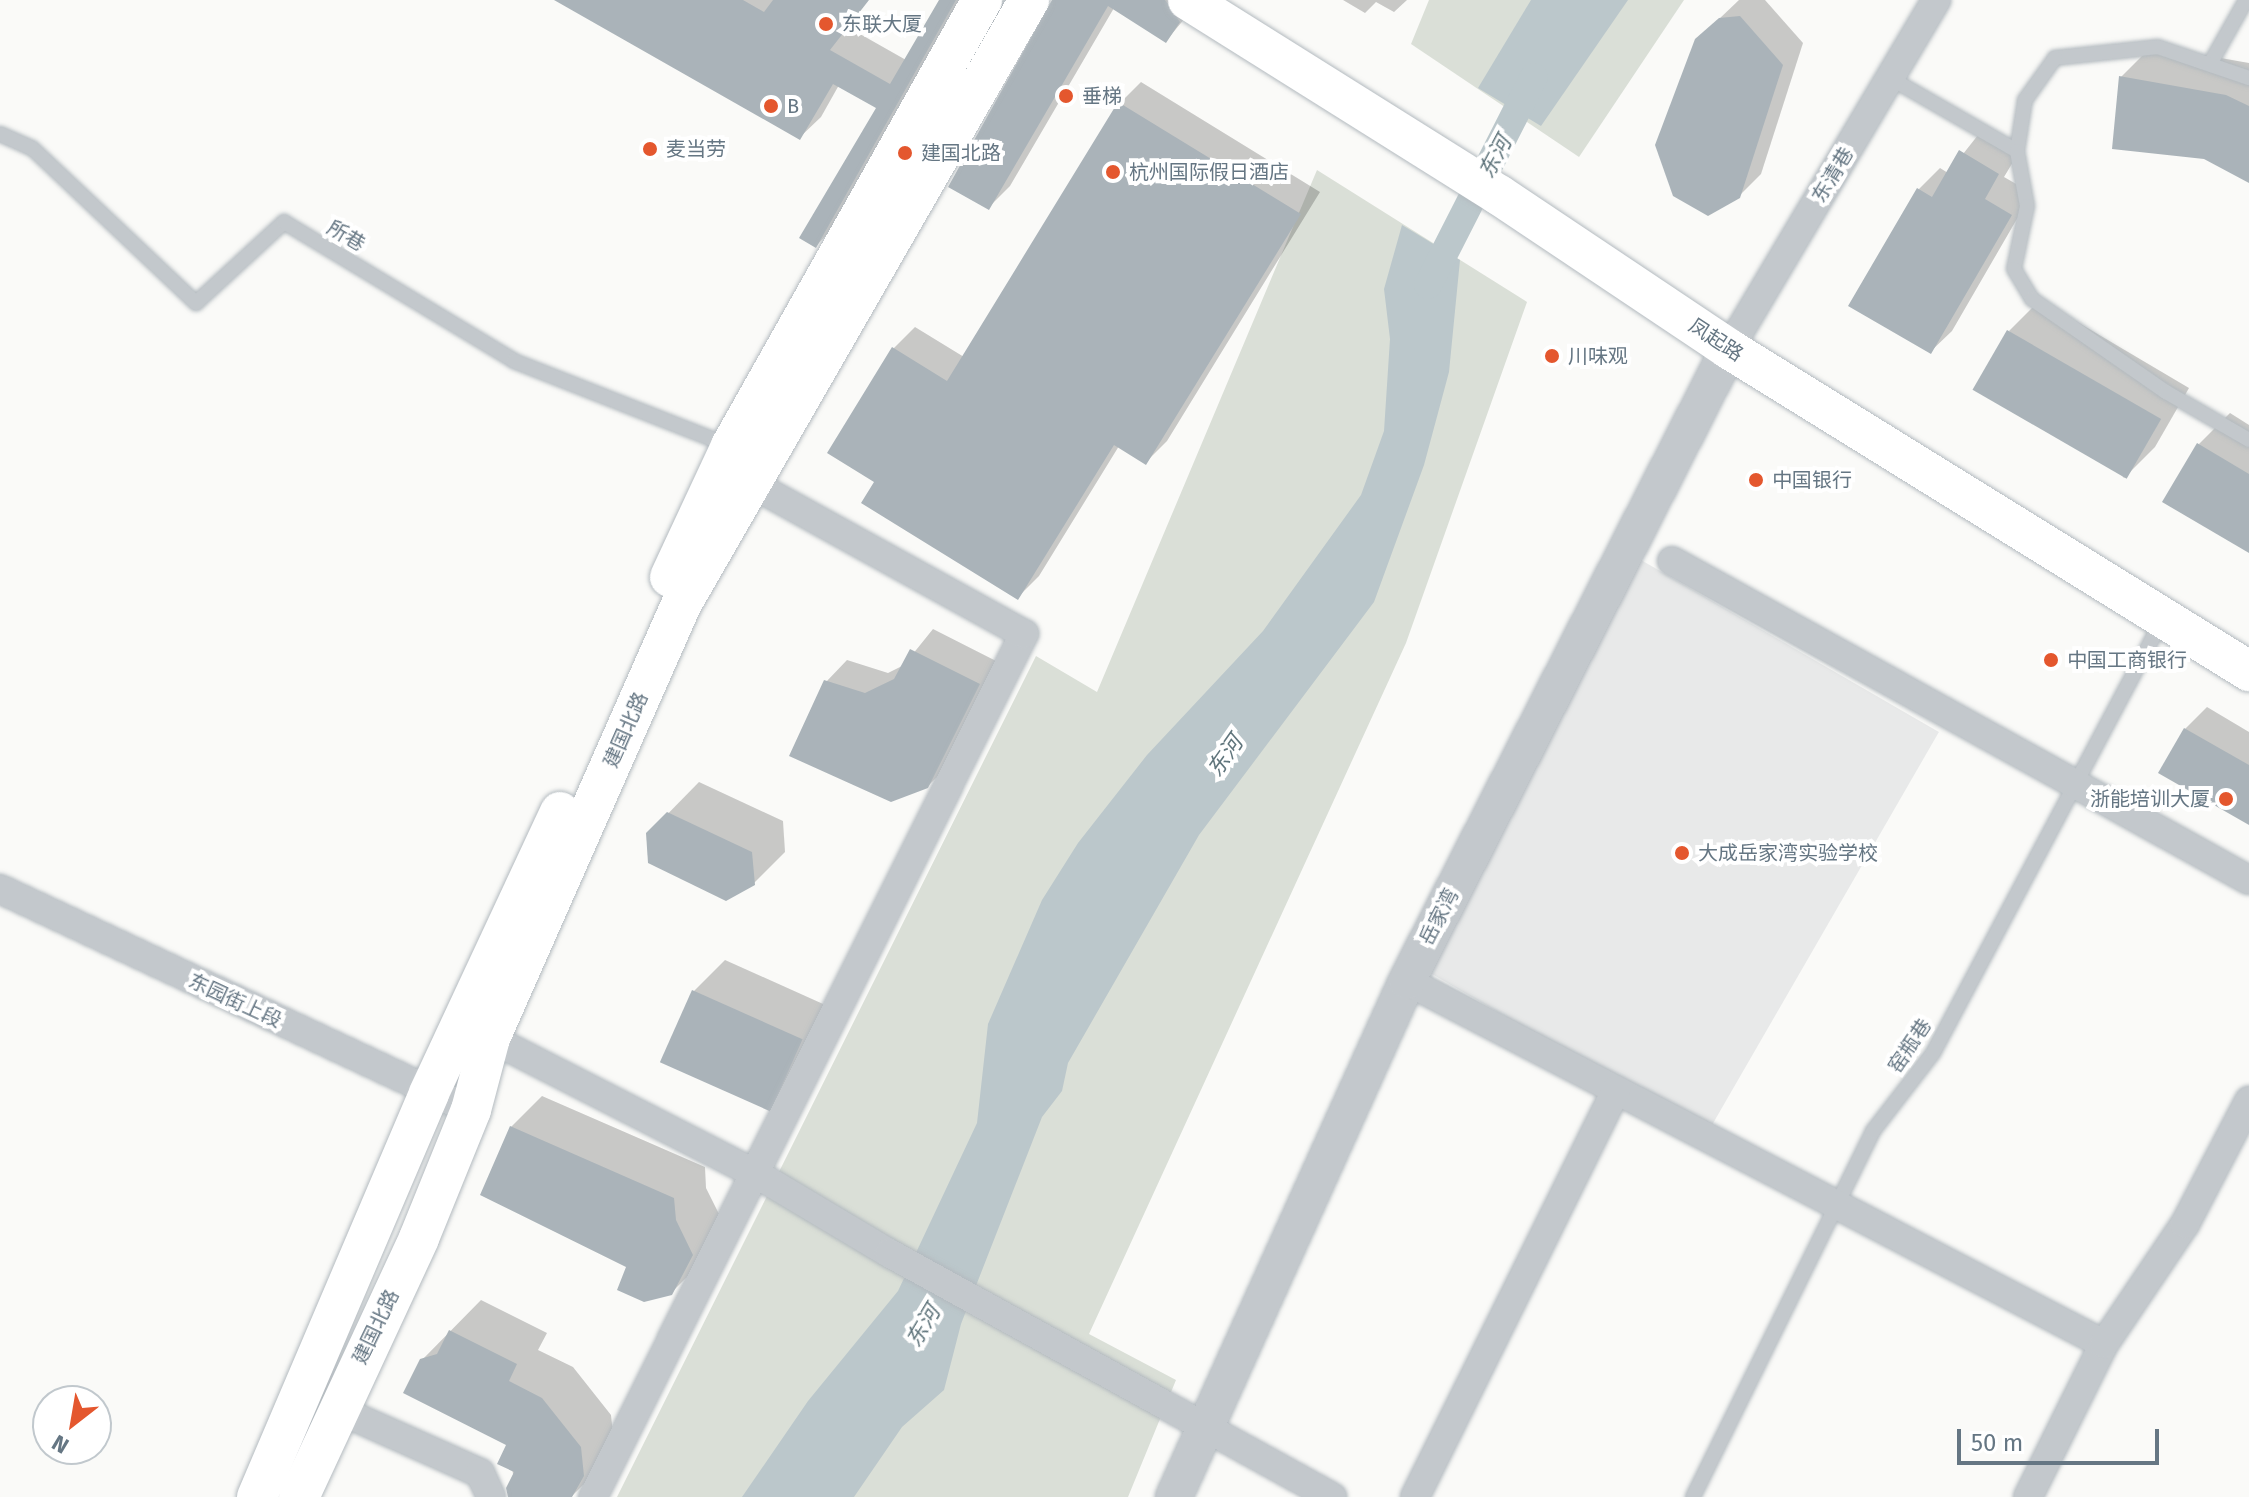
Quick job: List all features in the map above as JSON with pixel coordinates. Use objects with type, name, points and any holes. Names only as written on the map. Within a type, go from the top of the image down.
[{"type":"main road","name":"建国北路","points":[[257,1497],[429,1093],[731,446],[982,0]]},
{"type":"main road","name":"建国北路","points":[[299,1497],[337,1409],[419,1238],[471,1110],[490,1038],[682,603],[1029,0]]},
{"type":"main road","name":"凤起路","points":[[1188,0],[1499,195],[1729,349],[2249,671]]},
{"type":"street","name":"东清巷","points":[[1729,349],[1936,0]]},
{"type":"street","name":"岳家湾","points":[[1174,1497],[1202,1424],[1407,981],[1729,349]]},
{"type":"street","points":[[593,1497],[758,1175],[1024,634],[751,483]]},
{"type":"street","points":[[1672,561],[2249,880]]},
{"type":"street","name":"东园街上段","points":[[0,889],[429,1093],[471,1110]]},
{"type":"street","points":[[1407,981],[2104,1344]]},
{"type":"street","points":[[490,1038],[758,1175],[889,1253],[1332,1497]]},
{"type":"street","points":[[1415,1497],[1616,1090]]},
{"type":"street","points":[[2028,1497],[2104,1344],[2185,1224],[2249,1101]]},
{"type":"street","points":[[337,1409],[480,1473],[491,1497]]},
{"type":"lane","points":[[2210,64],[2246,0]]},
{"type":"lane","points":[[2249,78],[2158,47],[2055,58],[2025,100],[2017,151],[2027,206],[2014,269],[2032,299],[2166,392],[2249,440]]},
{"type":"lane","points":[[1890,78],[2017,151]]},
{"type":"lane","name":"所巷","points":[[0,134],[32,148],[196,303],[284,222],[514,361],[731,446]]},
{"type":"lane","name":"窑瓶巷","points":[[1693,1497],[1873,1131],[1933,1053],[2164,618]]},
{"type":"shaded area","points":[[1429,0],[1684,0],[1579,157],[1411,44]]},
{"type":"shaded area","points":[[1317,170],[1527,302],[1406,643],[1089,1334],[1176,1380],[1128,1497],[617,1497],[1036,656],[1097,692]]},
{"type":"shaded area","name":"大成岳家湾实验学校","points":[[1641,560],[1939,732],[1707,1133],[1410,961]]},
{"type":"water","points":[[1531,0],[1628,0],[1541,126],[1478,88]]},
{"type":"water","points":[[1402,225],[1460,260],[1449,372],[1424,465],[1374,602],[1199,835],[1068,1063],[1062,1091],[1042,1117],[961,1324],[944,1390],[902,1427],[854,1497],[742,1497],[808,1401],[898,1291],[977,1123],[988,1024],[1042,900],[1078,843],[1147,755],[1263,631],[1361,495],[1384,431],[1390,339],[1384,289]]},
{"type":"building","points":[[554,0],[743,0],[764,12],[773,0],[869,0],[830,50],[890,84],[939,0],[956,0],[816,248],[799,238],[876,108],[833,84],[800,140]]},
{"type":"building","name":"建国北路","points":[[1052,0],[1165,0],[1180,22],[1166,43],[1108,6],[989,210],[948,187]]},
{"type":"building","points":[[1740,16],[1783,65],[1740,198],[1708,216],[1673,196],[1655,145],[1695,39],[1719,18]]},
{"type":"building","points":[[2119,76],[2226,95],[2249,106],[2249,183],[2204,159],[2112,149]]},
{"type":"building","points":[[1118,102],[1301,214],[1146,465],[1114,445],[1018,600],[861,503],[874,482],[827,453],[892,347],[947,381]]},
{"type":"building","points":[[1959,150],[1999,174],[1985,199],[2012,215],[1931,354],[1848,306],[1917,188],[1932,197]]},
{"type":"building","points":[[2007,330],[2161,419],[2127,479],[1972,390]]},
{"type":"building","points":[[2197,443],[2249,474],[2249,553],[2162,502]]},
{"type":"building","points":[[910,649],[980,684],[928,788],[891,802],[789,756],[824,680],[865,693],[894,679]]},
{"type":"building","name":"浙能培训大厦","points":[[2184,728],[2249,765],[2249,825],[2158,773]]},
{"type":"building","points":[[667,812],[752,852],[755,885],[726,901],[648,863],[646,833]]},
{"type":"building","points":[[692,990],[803,1039],[770,1111],[660,1062]]},
{"type":"building","points":[[510,1126],[674,1198],[676,1220],[693,1255],[672,1295],[644,1302],[617,1290],[626,1267],[480,1195]]},
{"type":"building","points":[[449,1330],[517,1364],[509,1381],[542,1398],[581,1447],[584,1476],[572,1497],[508,1497],[506,1488],[514,1472],[497,1464],[506,1445],[403,1393],[420,1359],[437,1354]]},
{"type":"waterway","name":"东河","points":[[1428,285],[1534,77]]},
{"type":"place","name":"东联大厦","points":[[826,24]]},
{"type":"place","name":"垂梯","points":[[1066,96]]},
{"type":"place","name":"B","points":[[771,106]]},
{"type":"place","name":"麦当劳","points":[[650,149]]},
{"type":"place","name":"建国北路","points":[[905,153]]},
{"type":"place","name":"杭州国际假日酒店","points":[[1113,172]]},
{"type":"place","name":"川味观","points":[[1552,356]]},
{"type":"place","name":"中国银行","points":[[1756,480]]},
{"type":"place","name":"中国工商银行","points":[[2051,660]]},
{"type":"place","name":"浙能培训大厦","points":[[2226,799]]},
{"type":"place","name":"大成岳家湾实验学校","points":[[1682,853]]}]
